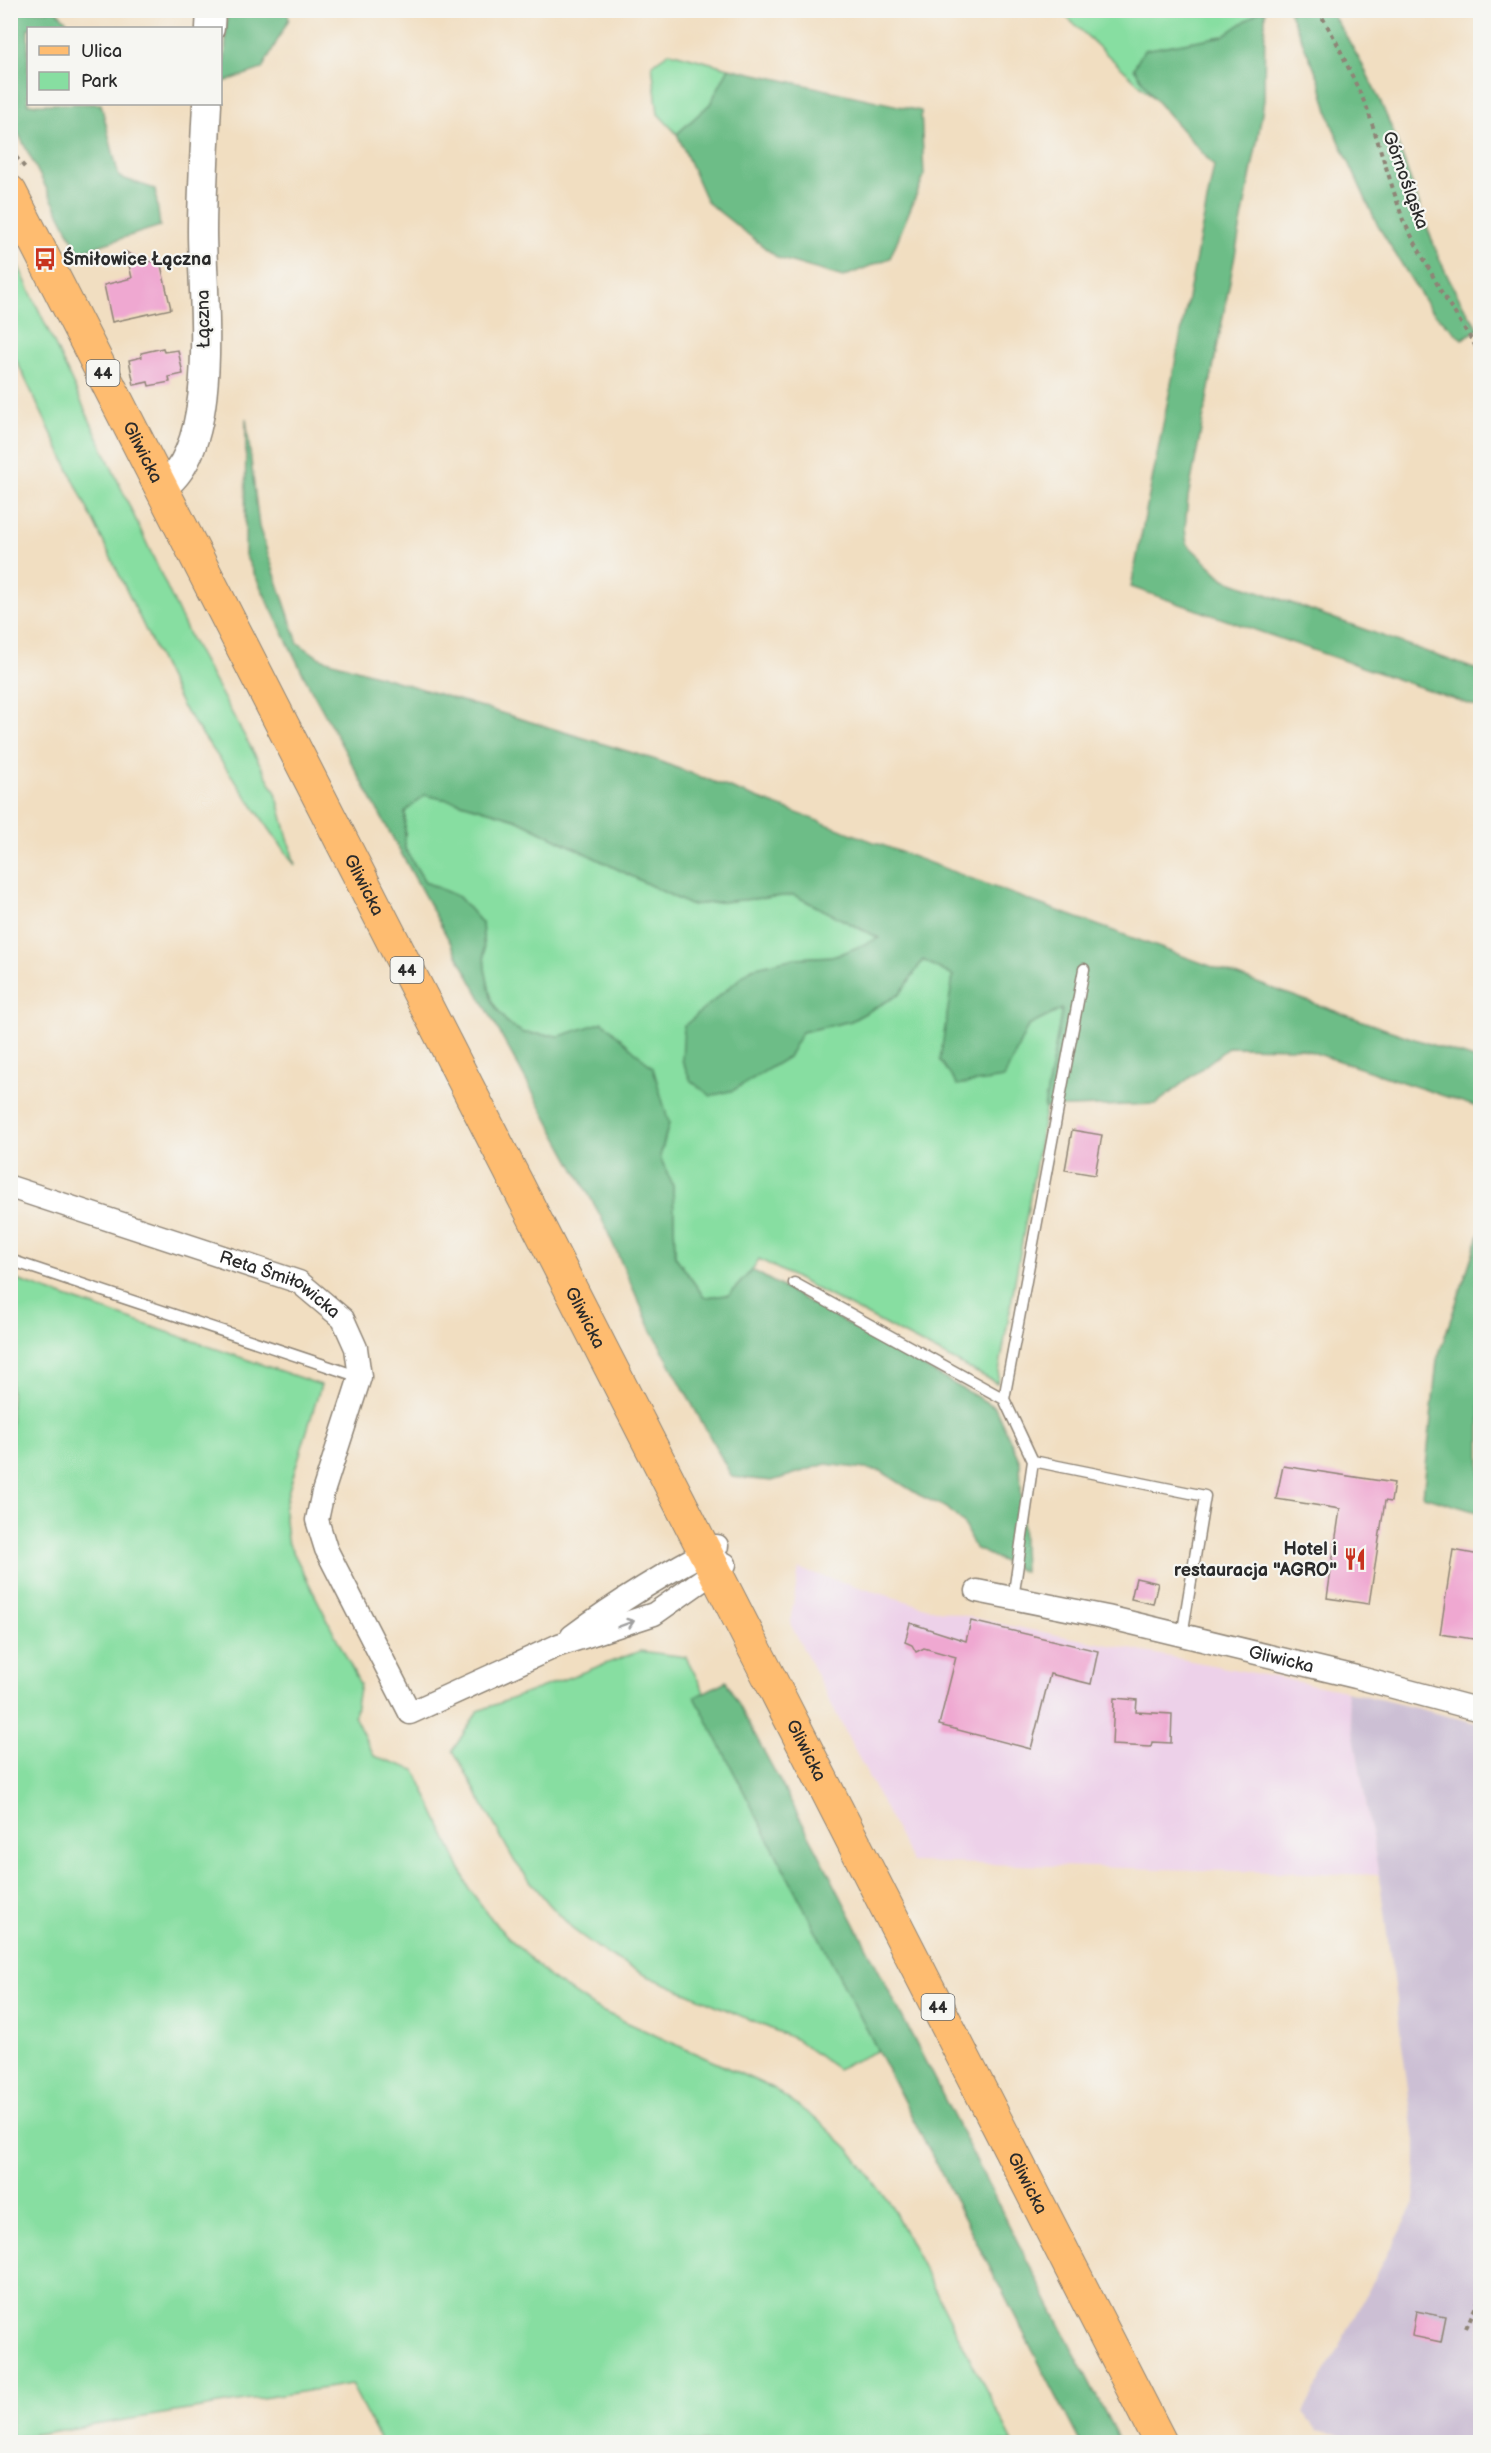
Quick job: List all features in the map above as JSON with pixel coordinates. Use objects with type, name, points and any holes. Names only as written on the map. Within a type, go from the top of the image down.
[{"type":"main road","name":"Gliwicka","points":[[10,192],[716,1558],[1161,2442]]},
{"type":"street","points":[[210,27],[211,10]]},
{"type":"street","name":"Łączna","points":[[162,487],[175,476],[186,459],[201,409],[204,354],[202,183],[207,105]]},
{"type":"street","name":"Reta Śmiłowicka","points":[[10,1187],[300,1282],[343,1319],[356,1348],[360,1377]]},
{"type":"street","points":[[360,1377],[323,1492],[317,1520],[326,1550],[410,1713],[559,1646],[654,1614],[716,1558]]},
{"type":"street","name":"Gliwicka","points":[[977,1591],[1107,1617],[1182,1637],[1356,1677],[1480,1710]]},
{"type":"lane","points":[[1013,1599],[1033,1461],[1004,1399],[1084,969]]},
{"type":"lane","points":[[10,1260],[360,1377]]},
{"type":"lane","points":[[794,1283],[1004,1399]]},
{"type":"lane","points":[[1033,1461],[1206,1496],[1182,1637]]},
{"type":"path","name":"Górnośląska","points":[[1318,10],[1336,41],[1367,108],[1403,219],[1443,295],[1480,353]]},
{"type":"path","points":[[1466,2328],[1480,2298]]},
{"type":"shaded area","points":[[799,1569],[929,1608],[1346,1691],[1379,1875],[912,1862],[790,1623]]},
{"type":"shaded area","points":[[1346,1691],[1480,1724],[1480,2442],[1378,2442],[1316,2430],[1303,2413],[1415,2203],[1416,2148],[1379,1875]]},
{"type":"green space","points":[[10,11],[57,11],[72,27],[27,27],[27,105],[101,105],[119,177],[155,189],[160,226],[79,252],[11,119]]},
{"type":"green space","points":[[227,11],[287,11],[289,19],[262,69],[224,82]]},
{"type":"green space","points":[[1060,11],[1260,11],[1223,36],[1144,51],[1134,68],[1154,98]]},
{"type":"green space","points":[[1260,11],[1265,11],[1264,100],[1188,497],[1185,529],[1187,544],[1224,579],[1480,671],[1480,708],[1131,587],[1214,166],[1154,98],[1134,68],[1144,50],[1223,36]]},
{"type":"green space","points":[[1289,11],[1330,11],[1363,66],[1390,124],[1449,280],[1479,329],[1462,339],[1429,308],[1378,226],[1332,125],[1319,79]]},
{"type":"green space","points":[[670,52],[729,68],[710,104],[677,134],[658,114],[652,64]]},
{"type":"green space","points":[[729,68],[921,111],[924,176],[890,258],[843,277],[778,258],[707,202],[677,134],[710,104]]},
{"type":"green space","points":[[11,250],[191,639],[276,793],[295,865],[182,706],[11,349]]},
{"type":"green space","points":[[246,418],[259,527],[298,643],[320,658],[653,759],[1039,904],[1379,1027],[1480,1061],[1480,1108],[1300,1048],[1229,1047],[1156,1104],[1044,1108],[1062,1009],[1028,1026],[1004,1078],[957,1085],[940,1060],[953,976],[923,960],[900,994],[851,1021],[802,1032],[788,1057],[734,1090],[711,1096],[691,1081],[682,1060],[684,1026],[752,968],[795,958],[836,956],[879,938],[794,895],[690,905],[516,819],[425,795],[405,812],[405,849],[425,882],[459,897],[482,923],[485,969],[492,1002],[507,1023],[523,1033],[560,1036],[603,1022],[653,1068],[669,1123],[660,1157],[673,1186],[675,1256],[704,1297],[729,1295],[752,1270],[995,1407],[1020,1462],[1024,1572],[975,1548],[963,1523],[947,1508],[919,1495],[881,1471],[826,1464],[772,1481],[732,1477],[652,1331],[600,1215],[306,680],[245,555]]},
{"type":"green space","points":[[425,795],[516,819],[690,905],[794,895],[880,939],[836,956],[795,958],[718,999],[684,1026],[768,1069],[788,1057],[801,1032],[851,1021],[900,994],[923,960],[953,976],[948,1014],[1003,1078],[1028,1026],[1063,1009],[997,1383],[759,1259],[729,1295],[704,1297],[675,1256],[673,1186],[660,1157],[669,1123],[624,1043],[603,1023],[560,1036],[523,1033],[507,1023],[492,1002],[485,969],[482,923],[459,897],[425,882],[405,849],[405,812]]},
{"type":"green space","points":[[1480,1232],[1480,1513],[1423,1496],[1437,1360]]},
{"type":"green space","points":[[11,1278],[321,1385],[284,1510],[287,1540],[360,1684],[354,1716],[374,1756],[415,1770],[470,1890],[497,1926],[549,1977],[597,2009],[772,2088],[820,2122],[850,2150],[891,2205],[1013,2442],[381,2442],[351,2384],[11,2438]]},
{"type":"green space","points":[[640,1651],[686,1657],[888,2046],[837,2069],[795,2039],[643,1974],[608,1955],[575,1931],[549,1904],[515,1862],[453,1750],[478,1711]]},
{"type":"green space","points":[[726,1681],[818,1852],[1120,2442],[1080,2442],[695,1697]]},
{"type":"building","points":[[126,252],[143,262],[160,261],[171,309],[112,322],[104,285],[132,278]]},
{"type":"building","points":[[163,348],[164,352],[178,350],[183,374],[169,377],[170,382],[149,386],[148,382],[134,385],[129,360],[142,357],[141,353]]},
{"type":"building","points":[[1072,1130],[1102,1135],[1095,1175],[1065,1170]]},
{"type":"building","points":[[1283,1466],[1394,1483],[1391,1502],[1385,1501],[1369,1604],[1327,1598],[1340,1509],[1276,1499]]},
{"type":"building","points":[[1453,1550],[1480,1555],[1480,1640],[1440,1634]]},
{"type":"building","points":[[1136,1578],[1158,1583],[1153,1604],[1131,1599]]},
{"type":"building","points":[[971,1621],[1098,1651],[1091,1684],[1050,1674],[1031,1749],[939,1725],[956,1657],[924,1648],[916,1652],[912,1645],[905,1642],[910,1623],[966,1641]]},
{"type":"building","points":[[1114,1698],[1137,1700],[1136,1712],[1172,1714],[1171,1743],[1152,1742],[1151,1747],[1112,1745]]},
{"type":"building","points":[[1416,2311],[1446,2317],[1441,2342],[1412,2336]]},
{"type":"place","name":"Śmiłowice Łączna","points":[[45,259]]},
{"type":"place","name":"Hotel i restauracja \"AGRO\"","points":[[1355,1559]]}]
